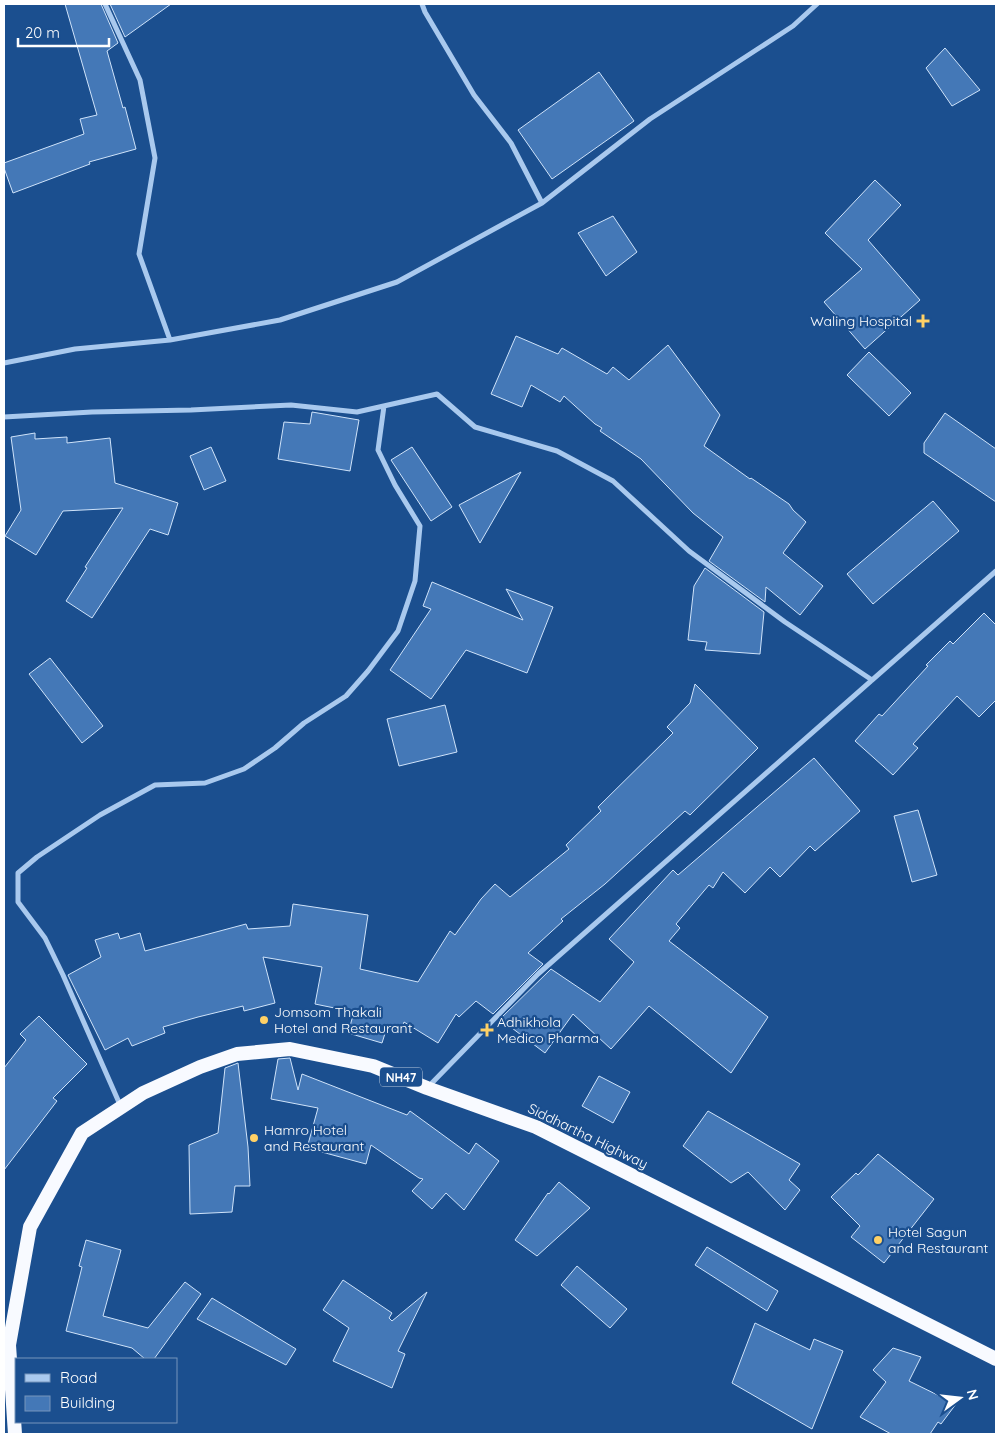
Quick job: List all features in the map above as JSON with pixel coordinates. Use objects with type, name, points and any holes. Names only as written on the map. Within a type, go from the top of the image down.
[{"type":"highway","name":"Siddhartha Highway","points":[[15,1434],[9,1345],[30,1227],[82,1132],[142,1093],[200,1067],[237,1054],[290,1049],[373,1066],[426,1088],[536,1127],[996,1359]]},
{"type":"street","points":[[105,4],[140,80],[155,158],[139,254],[170,340]]},
{"type":"street","points":[[422,4],[474,95],[511,143],[542,203]]},
{"type":"street","points":[[4,363],[75,349],[170,340],[280,320],[397,282],[542,203],[650,119],[793,26],[817,4]]},
{"type":"street","points":[[4,417],[291,405],[357,412],[437,394],[475,427],[558,451],[613,481],[688,551],[785,622],[872,680]]},
{"type":"street","points":[[121,1107],[46,938],[18,902],[18,873],[100,815],[155,785],[205,783],[244,770],[304,723],[346,696],[368,672],[398,631],[414,581],[420,526],[395,485],[378,450],[384,406]]},
{"type":"street","points":[[426,1088],[538,974],[996,571]]},
{"type":"building","points":[[65,4],[101,4],[118,43],[107,51],[136,149],[89,162],[90,164],[13,193],[4,163],[84,134],[80,119],[97,115]]},
{"type":"building","points":[[110,4],[171,4],[125,37]]},
{"type":"building","points":[[945,48],[980,90],[952,106],[926,68]]},
{"type":"building","points":[[599,72],[634,121],[552,179],[518,130]]},
{"type":"building","points":[[875,180],[901,205],[868,240],[920,300],[865,349],[824,302],[862,269],[825,233]]},
{"type":"building","points":[[613,216],[637,252],[606,276],[578,233]]},
{"type":"building","points":[[516,336],[558,354],[562,348],[607,374],[613,367],[629,380],[668,345],[720,415],[704,446],[789,504],[806,522],[783,553],[823,586],[800,615],[766,587],[765,602],[709,561],[723,537],[693,513],[641,459],[600,431],[602,428],[564,396],[560,402],[531,385],[522,407],[491,394]]},
{"type":"building","points":[[869,352],[911,393],[889,416],[847,375]]},
{"type":"building","points":[[312,412],[359,420],[350,471],[278,459],[284,422],[310,424]]},
{"type":"building","points":[[945,413],[996,449],[996,502],[924,453],[924,443]]},
{"type":"building","points":[[35,433],[35,439],[67,437],[67,443],[110,438],[115,483],[178,503],[168,535],[150,529],[92,618],[66,601],[87,568],[85,567],[123,508],[63,511],[36,555],[5,536],[21,510],[11,437]]},
{"type":"building","points":[[211,447],[226,481],[204,490],[190,456]]},
{"type":"building","points":[[412,447],[452,507],[431,521],[391,460]]},
{"type":"building","points":[[521,472],[480,543],[459,505]]},
{"type":"building","points":[[933,501],[959,531],[873,604],[847,574]]},
{"type":"building","points":[[705,568],[764,612],[760,654],[705,650],[707,642],[688,640],[694,586]]},
{"type":"building","points":[[432,582],[523,620],[506,589],[553,607],[527,673],[466,650],[431,699],[390,670],[431,609],[423,606]]},
{"type":"building","points":[[984,613],[996,625],[996,700],[979,717],[957,696],[913,744],[918,748],[893,775],[855,741],[879,714],[882,716],[928,666],[926,665],[950,641],[953,644]]},
{"type":"building","points":[[50,658],[103,726],[82,743],[29,674]]},
{"type":"building","points":[[695,684],[758,748],[690,815],[685,811],[605,884],[561,919],[563,921],[528,953],[543,964],[493,1014],[476,1001],[459,1017],[456,1014],[438,1043],[404,1022],[401,1031],[387,1027],[382,1043],[348,1033],[354,1012],[315,1004],[322,967],[263,957],[275,1003],[244,1011],[243,1006],[198,1017],[163,1027],[165,1033],[132,1046],[128,1038],[105,1050],[68,975],[101,957],[95,940],[118,933],[120,939],[140,933],[145,951],[246,924],[248,929],[290,926],[293,904],[368,915],[360,969],[418,982],[450,931],[455,935],[481,899],[495,884],[510,897],[569,849],[566,845],[601,811],[598,807],[673,733],[667,727],[690,703]]},
{"type":"building","points":[[445,705],[457,752],[399,766],[387,719]]},
{"type":"building","points":[[814,758],[860,811],[815,851],[810,846],[780,877],[770,867],[745,893],[723,872],[713,888],[709,885],[676,924],[680,928],[669,941],[768,1017],[731,1073],[649,1006],[611,1049],[573,1014],[545,1053],[500,1019],[551,969],[600,1002],[634,962],[609,939],[673,870],[678,875]]},
{"type":"building","points":[[918,810],[937,875],[912,882],[894,816]]},
{"type":"building","points":[[39,1016],[87,1064],[53,1098],[57,1101],[4,1170],[4,1068],[26,1040],[20,1034]]},
{"type":"building","points":[[290,1058],[298,1090],[302,1074],[407,1115],[410,1111],[469,1154],[476,1143],[499,1161],[464,1210],[446,1193],[432,1209],[412,1191],[423,1179],[371,1145],[366,1164],[307,1148],[318,1108],[271,1099],[278,1059]]},
{"type":"building","points":[[238,1063],[248,1147],[250,1186],[235,1186],[232,1212],[190,1214],[189,1145],[218,1133],[225,1068]]},
{"type":"building","points":[[599,1076],[630,1092],[613,1123],[582,1106]]},
{"type":"building","points":[[708,1111],[800,1164],[789,1180],[800,1190],[785,1210],[748,1172],[731,1183],[683,1146]]},
{"type":"building","points":[[878,1154],[934,1199],[884,1263],[851,1237],[860,1226],[831,1197],[856,1173],[858,1175]]},
{"type":"building","points":[[559,1182],[590,1208],[537,1256],[515,1240],[548,1193]]},
{"type":"building","points":[[86,1240],[121,1250],[103,1316],[148,1328],[185,1282],[201,1294],[155,1358],[144,1358],[132,1348],[66,1331],[82,1267],[79,1266]]},
{"type":"building","points":[[707,1247],[778,1291],[767,1311],[695,1265]]},
{"type":"building","points":[[577,1266],[627,1309],[610,1328],[561,1285]]},
{"type":"building","points":[[343,1280],[392,1313],[389,1318],[392,1321],[427,1292],[398,1351],[405,1354],[392,1388],[333,1361],[349,1328],[323,1310]]},
{"type":"building","points":[[212,1298],[296,1349],[286,1365],[197,1319]]},
{"type":"building","points":[[755,1323],[810,1350],[814,1339],[843,1351],[812,1429],[732,1383]]},
{"type":"building","points":[[893,1348],[921,1357],[909,1381],[956,1404],[941,1424],[938,1422],[930,1434],[891,1434],[860,1417],[886,1382],[873,1370]]},
{"type":"place","name":"Waling Hospital","points":[[923,321]]},
{"type":"place","name":"Jomsom Thakali Hotel and Restaurant","points":[[264,1020]]},
{"type":"place","name":"Adhikhola Medico Pharma","points":[[487,1030]]},
{"type":"place","name":"Hamro Hotel and Restaurant","points":[[254,1138]]},
{"type":"place","name":"Hotel Sagun and Restaurant","points":[[878,1240]]}]
